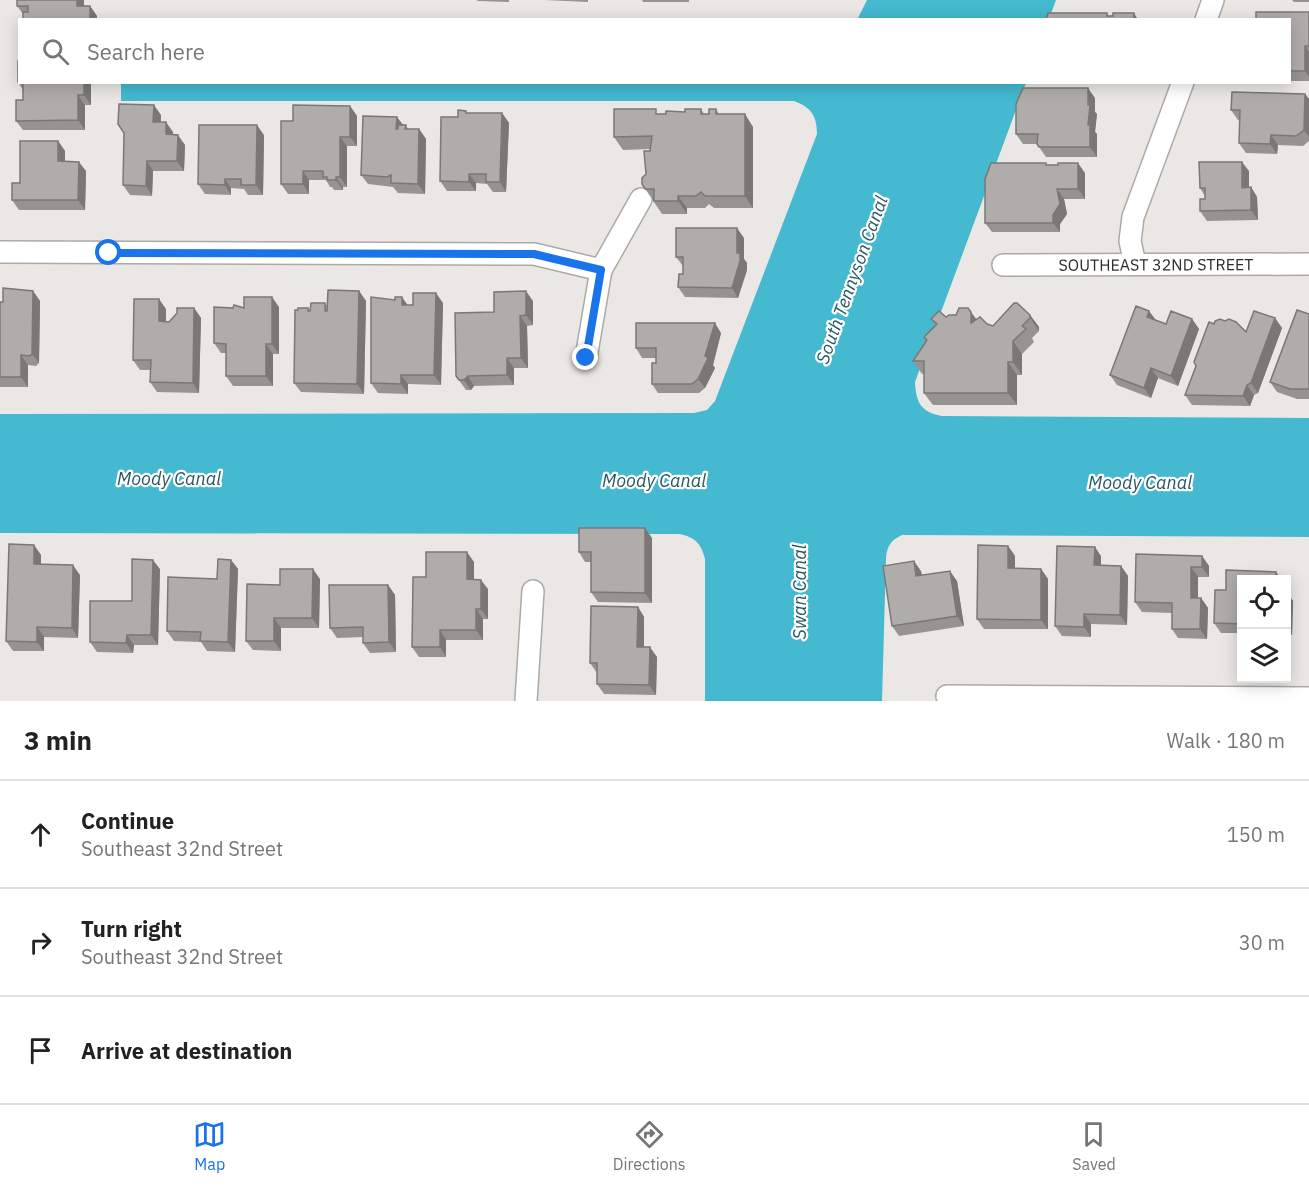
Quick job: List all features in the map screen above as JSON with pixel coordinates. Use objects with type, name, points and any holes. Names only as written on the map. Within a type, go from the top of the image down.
[{"type":"street","points":[[1207,18],[1213,0]]},
{"type":"street","points":[[1136,264],[1130,241],[1134,217],[1182,84]]},
{"type":"street","points":[[586,358],[601,270],[641,199]]},
{"type":"street","points":[[0,252],[534,254],[601,270]]},
{"type":"street","name":"SOUTHEAST 32ND STREET","points":[[1003,265],[1309,264]]},
{"type":"street","points":[[526,701],[532,591]]},
{"type":"street","points":[[947,696],[1030,699],[1309,698]]},
{"type":"water","points":[[867,0],[1056,0],[1049,18],[858,18]]},
{"type":"water","points":[[121,84],[1026,84],[915,382],[918,401],[924,409],[942,416],[1309,418],[1309,537],[902,535],[890,544],[886,558],[882,701],[705,701],[705,559],[702,549],[693,539],[685,535],[0,533],[0,414],[694,413],[707,410],[715,401],[817,134],[816,122],[812,113],[805,106],[794,101],[121,101]]},
{"type":"building","points":[[17,0],[77,0],[77,6],[90,6],[90,18],[23,18],[23,12],[28,12],[28,6],[17,6]]},
{"type":"building","points":[[1256,12],[1309,12],[1309,46],[1305,46],[1305,71],[1291,71],[1291,18],[1256,18]]},
{"type":"building","points":[[1048,13],[1107,13],[1107,16],[1113,16],[1113,13],[1134,13],[1134,18],[1047,18]]},
{"type":"building","points":[[23,84],[84,84],[84,95],[78,95],[78,120],[16,121],[16,100],[23,100]]},
{"type":"building","points":[[1023,88],[1088,88],[1090,147],[1039,147],[1038,134],[1016,134],[1016,104]]},
{"type":"building","points":[[1232,92],[1305,94],[1304,130],[1296,136],[1271,135],[1270,144],[1239,143],[1240,110],[1231,110]]},
{"type":"building","points":[[119,104],[154,105],[153,122],[166,122],[166,134],[178,135],[177,161],[147,161],[146,186],[123,185],[124,133],[118,124]]},
{"type":"building","points":[[293,105],[350,106],[350,137],[340,137],[340,177],[336,177],[336,180],[327,180],[327,177],[323,177],[323,171],[303,171],[303,184],[281,184],[281,121],[293,121]]},
{"type":"building","points":[[614,109],[656,109],[656,114],[666,114],[666,111],[685,112],[685,109],[701,109],[701,114],[709,114],[709,109],[716,109],[716,114],[745,114],[745,196],[705,196],[701,192],[696,196],[678,196],[678,201],[654,201],[654,189],[645,189],[642,184],[642,178],[646,174],[644,151],[650,151],[652,136],[614,137]]},
{"type":"building","points":[[458,110],[466,111],[466,113],[502,113],[500,182],[486,182],[486,174],[469,174],[469,182],[440,181],[441,117],[458,117]]},
{"type":"building","points":[[363,116],[397,117],[396,129],[398,125],[406,125],[405,129],[419,129],[418,184],[391,183],[391,175],[387,177],[361,175]]},
{"type":"building","points":[[199,125],[257,125],[256,185],[241,185],[241,179],[225,179],[225,185],[198,184]]},
{"type":"building","points":[[20,141],[58,141],[58,161],[79,162],[78,200],[12,200],[12,183],[20,183]]},
{"type":"building","points":[[1199,162],[1242,162],[1242,188],[1251,187],[1251,210],[1200,211],[1200,199],[1205,199],[1205,188],[1200,188]]},
{"type":"building","points":[[991,163],[1058,165],[1058,163],[1078,163],[1078,189],[1057,189],[1060,204],[1053,215],[1053,223],[985,223],[985,179]]},
{"type":"building","points":[[676,228],[737,228],[737,253],[740,253],[740,261],[732,288],[678,287],[679,274],[683,274],[683,257],[676,257]]},
{"type":"building","points":[[3,288],[33,291],[32,354],[21,355],[21,377],[0,377],[0,302],[3,302]]},
{"type":"building","points":[[328,290],[359,291],[357,384],[294,383],[295,310],[308,308],[310,311],[311,303],[325,303],[325,311],[327,311]]},
{"type":"building","points":[[526,291],[526,315],[520,316],[521,358],[507,358],[507,375],[468,376],[464,380],[459,380],[456,376],[455,313],[494,312],[494,292]]},
{"type":"building","points":[[413,293],[436,293],[434,375],[401,375],[401,384],[371,383],[371,297],[395,300],[395,297],[402,297],[402,305],[413,305]]},
{"type":"building","points":[[244,297],[272,297],[272,344],[266,344],[266,376],[226,376],[226,344],[214,343],[214,307],[233,308],[234,305],[244,308]]},
{"type":"building","points":[[134,299],[159,299],[159,321],[169,322],[177,313],[177,308],[194,308],[193,383],[150,382],[151,360],[133,360]]},
{"type":"building","points":[[1014,303],[1030,315],[1030,318],[1022,326],[1026,329],[1013,341],[1013,362],[1008,362],[1008,393],[924,393],[924,361],[913,361],[927,340],[924,337],[937,324],[931,319],[939,311],[946,317],[956,315],[959,308],[968,308],[971,312],[971,323],[980,317],[993,326]]},
{"type":"building","points":[[1136,306],[1149,311],[1147,317],[1166,324],[1171,311],[1192,319],[1171,376],[1151,368],[1144,388],[1110,375]]},
{"type":"building","points":[[1297,310],[1309,314],[1309,389],[1290,389],[1270,382]]},
{"type":"building","points":[[1254,311],[1275,318],[1251,383],[1247,385],[1243,396],[1185,395],[1209,322],[1214,324],[1220,319],[1225,321],[1229,319],[1236,322],[1246,332]]},
{"type":"building","points":[[636,323],[715,323],[705,356],[708,358],[698,379],[692,384],[652,384],[652,363],[656,363],[656,348],[636,348]]},
{"type":"building","points":[[579,528],[645,528],[645,593],[591,592],[591,552],[579,552]]},
{"type":"building","points":[[9,544],[34,545],[34,564],[73,565],[72,628],[37,627],[37,642],[6,641]]},
{"type":"building","points":[[978,545],[1008,546],[1008,568],[1041,569],[1041,620],[977,619]]},
{"type":"building","points":[[1057,546],[1095,547],[1094,565],[1121,566],[1120,615],[1084,614],[1084,627],[1055,626]]},
{"type":"building","points":[[426,552],[467,552],[467,579],[481,580],[481,609],[476,609],[476,630],[440,630],[440,647],[412,647],[413,577],[426,577]]},
{"type":"building","points":[[1136,554],[1202,556],[1202,567],[1191,567],[1191,598],[1201,598],[1200,629],[1172,629],[1172,603],[1135,602]]},
{"type":"building","points":[[132,559],[153,560],[151,635],[127,635],[126,643],[90,642],[90,601],[132,601]]},
{"type":"building","points":[[218,559],[231,560],[228,642],[200,641],[201,632],[167,631],[168,577],[217,579]]},
{"type":"building","points":[[914,561],[916,576],[950,571],[957,616],[892,626],[883,566]]},
{"type":"building","points":[[280,569],[313,569],[312,618],[274,618],[274,641],[246,641],[247,584],[280,585]]},
{"type":"building","points":[[1226,570],[1276,572],[1276,575],[1237,575],[1237,624],[1214,623],[1215,590],[1226,590]]},
{"type":"building","points":[[329,585],[388,585],[389,642],[363,643],[363,627],[330,628]]},
{"type":"building","points":[[591,606],[638,607],[637,647],[650,647],[649,685],[597,684],[597,663],[590,663]]},
{"type":"route","points":[[109,253],[534,254],[601,270],[586,358]]},
{"type":"water label","name":"South Tennyson Canal","points":[[852,280]]},
{"type":"water label","name":"Moody Canal","points":[[169,479]]},
{"type":"water label","name":"Moody Canal","points":[[654,481]]},
{"type":"water label","name":"Moody Canal","points":[[1140,483]]},
{"type":"water label","name":"Swan Canal","points":[[800,592]]}]
